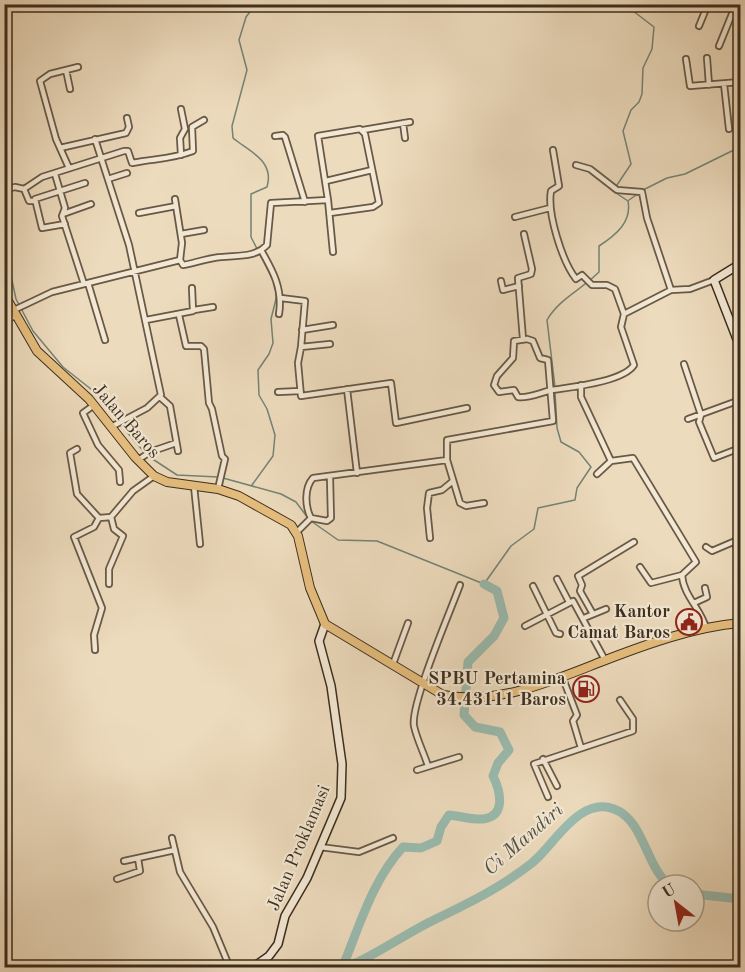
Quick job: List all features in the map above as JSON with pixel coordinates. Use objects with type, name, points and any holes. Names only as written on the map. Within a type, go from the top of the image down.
[{"type":"main road","name":"Jalan Baros","points":[[4,294],[37,351],[143,456],[154,476],[167,482],[194,486],[219,486],[291,525],[297,532]]},
{"type":"main road","points":[[297,532],[315,602],[325,624],[423,684],[443,695],[457,698],[477,698],[508,692],[706,628],[741,623]]},
{"type":"street","points":[[699,26],[708,4]]},
{"type":"street","points":[[719,46],[736,4]]},
{"type":"street","points":[[686,58],[690,86],[741,82]]},
{"type":"street","points":[[706,58],[708,85]]},
{"type":"street","points":[[741,59],[738,65],[741,73]]},
{"type":"street","points":[[69,168],[60,148],[40,81],[50,74],[78,68]]},
{"type":"street","points":[[66,69],[70,89]]},
{"type":"street","points":[[724,84],[729,129]]},
{"type":"street","points":[[181,109],[185,129],[180,138],[181,155]]},
{"type":"street","points":[[60,148],[126,133],[129,127],[127,118]]},
{"type":"street","points":[[4,190],[15,187],[24,189],[41,178],[101,156],[126,150],[132,163],[154,159],[166,160],[181,155],[195,149],[192,127],[204,120]]},
{"type":"street","points":[[333,252],[326,181],[318,136],[410,122]]},
{"type":"street","points":[[403,123],[405,138]]},
{"type":"street","points":[[330,213],[376,206],[379,198],[363,130]]},
{"type":"street","points":[[275,136],[285,137],[305,202]]},
{"type":"street","points":[[95,139],[134,271],[146,320],[160,397],[170,406],[178,451]]},
{"type":"street","points":[[484,503],[462,505],[447,460],[447,440],[553,421],[553,389],[548,359],[540,358],[533,341],[523,339],[512,343],[513,358],[495,378],[495,388],[502,392],[516,390],[520,398],[553,389],[603,380],[633,367],[621,327],[624,314],[615,290],[607,285],[589,283],[582,275],[576,279],[571,272],[550,208],[551,193],[559,186],[553,150]]},
{"type":"street","points":[[576,165],[585,166],[617,190],[639,190],[643,193],[647,218],[671,290]]},
{"type":"street","points":[[326,181],[372,170]]},
{"type":"street","points":[[108,179],[127,173]]},
{"type":"street","points":[[55,174],[65,208],[63,214],[65,224],[105,340]]},
{"type":"street","points":[[34,201],[38,196],[60,193],[85,183]]},
{"type":"street","points":[[24,189],[29,201],[34,201]]},
{"type":"street","points":[[175,199],[181,234],[180,260],[183,265],[218,257],[242,257],[260,250],[267,245],[271,204],[328,200]]},
{"type":"street","points":[[34,201],[43,228],[65,224]]},
{"type":"street","points":[[63,214],[91,204]]},
{"type":"street","points":[[139,213],[176,206]]},
{"type":"street","points":[[515,217],[550,208]]},
{"type":"street","points":[[181,234],[204,230]]},
{"type":"street","points":[[523,339],[519,277],[532,273],[524,234]]},
{"type":"street","points":[[260,250],[277,280],[281,298],[279,314]]},
{"type":"street","points":[[4,320],[23,305],[52,292],[180,260]]},
{"type":"street","points":[[624,314],[671,290],[690,289],[714,280],[741,264]]},
{"type":"street","points":[[714,280],[741,347]]},
{"type":"street","points":[[501,281],[502,290],[519,286]]},
{"type":"street","points":[[192,288],[194,310]]},
{"type":"street","points":[[281,298],[304,300],[298,363],[300,396],[391,383],[396,423],[467,408]]},
{"type":"street","points":[[146,320],[213,307]]},
{"type":"street","points":[[179,315],[186,346],[203,347],[208,403],[212,409],[222,456],[225,459],[219,486]]},
{"type":"street","points":[[302,330],[333,325]]},
{"type":"street","points":[[301,347],[330,344]]},
{"type":"street","points":[[684,364],[701,416],[699,422],[714,458],[741,448]]},
{"type":"street","points":[[581,385],[581,397],[611,461]]},
{"type":"street","points":[[347,389],[357,473]]},
{"type":"street","points":[[278,392],[300,391]]},
{"type":"street","points":[[113,425],[147,408],[160,397]]},
{"type":"street","points":[[688,420],[741,400]]},
{"type":"street","points":[[94,405],[83,413],[98,445],[119,470],[120,482]]},
{"type":"street","points":[[143,456],[176,443]]},
{"type":"street","points":[[77,449],[70,453],[76,494],[99,518]]},
{"type":"street","points":[[597,474],[611,461],[633,458],[696,562],[682,575],[651,584],[640,567]]},
{"type":"street","points":[[310,520],[306,506],[309,481],[312,478],[447,460]]},
{"type":"street","points":[[99,518],[111,517],[133,490],[154,476]]},
{"type":"street","points":[[297,532],[310,520],[327,521],[331,518],[330,477]]},
{"type":"street","points":[[430,538],[427,508],[429,493],[442,490],[453,481]]},
{"type":"street","points":[[194,486],[200,544]]},
{"type":"street","points":[[109,584],[109,569],[123,536],[114,528],[111,517]]},
{"type":"street","points":[[95,650],[94,635],[102,608],[74,538],[94,527],[99,518]]},
{"type":"street","points":[[706,547],[712,551],[741,539]]},
{"type":"street","points":[[593,614],[581,593],[582,585],[578,576],[634,542]]},
{"type":"street","points":[[735,542],[741,559]]},
{"type":"street","points":[[682,575],[684,585],[706,628]]},
{"type":"street","points":[[557,579],[569,602]]},
{"type":"street","points":[[428,766],[414,726],[416,699],[460,585]]},
{"type":"street","points":[[533,586],[556,634],[560,634]]},
{"type":"street","points":[[694,603],[707,597],[705,588]]},
{"type":"street","points":[[525,626],[569,602],[575,603],[605,660]]},
{"type":"street","points":[[584,618],[606,609]]},
{"type":"street","points":[[393,664],[408,622]]},
{"type":"street","name":"Jalan Proklamasi","points":[[252,968],[274,951],[285,916],[307,878],[339,803],[343,786],[331,686],[320,641],[325,624]]},
{"type":"street","points":[[562,676],[577,716],[573,721],[581,748]]},
{"type":"street","points":[[548,797],[534,767],[543,759],[634,729],[633,719],[620,700]]},
{"type":"street","points":[[417,770],[459,757]]},
{"type":"street","points":[[543,759],[557,786]]},
{"type":"street","points":[[172,838],[184,879],[213,927],[230,968]]},
{"type":"street","points":[[320,847],[358,852],[393,838]]},
{"type":"street","points":[[124,861],[175,850]]},
{"type":"street","points":[[117,879],[140,871],[138,858]]},
{"type":"waterway","points":[[252,485],[273,456],[275,435],[267,409],[259,395],[258,370],[269,354],[273,343],[271,319],[277,295],[274,282],[251,237],[251,194],[267,187],[267,170],[259,157],[233,138],[232,126],[247,70],[239,40],[246,17],[256,4]]},
{"type":"waterway","points":[[555,387],[547,320],[564,300],[599,272],[599,246],[617,232],[628,215],[628,201],[613,191],[631,164],[623,131],[631,110],[639,102],[642,94],[643,68],[652,49],[654,27],[624,4]]},
{"type":"waterway","points":[[643,190],[667,178],[685,174],[740,147]]},
{"type":"waterway","points":[[629,200],[639,193]]},
{"type":"waterway","points":[[4,259],[8,262],[16,299],[33,331],[63,367],[106,401],[117,421]]},
{"type":"waterway","points":[[311,521],[338,540],[377,541],[484,584],[511,546],[534,529],[538,508],[575,500],[577,488],[591,467],[579,452],[561,442],[557,428],[555,392]]},
{"type":"waterway","points":[[121,425],[145,453]]},
{"type":"waterway","points":[[148,456],[177,475],[218,477]]},
{"type":"waterway","points":[[223,478],[281,494],[296,502],[308,518]]},
{"type":"waterway","points":[[343,966],[375,888],[403,847],[421,848],[437,841],[441,827],[449,815],[483,819],[491,817],[499,808],[498,788],[493,776],[498,763],[509,750],[500,732],[475,727],[464,715],[468,662],[494,636],[504,618],[497,591],[484,584]]},
{"type":"waterway","name":"Ci Mandiri","points":[[341,968],[367,958],[506,882],[532,863],[569,824],[590,809],[601,807],[614,809],[624,815],[632,823],[659,873]]},
{"type":"waterway","name":"Ci Mandiri","points":[[706,895],[740,899]]},
{"type":"place","name":"Kantor Camat Baros","points":[[689,622]]},
{"type":"place","name":"SPBU Pertamina 34.43111 Baros","points":[[586,689]]}]
